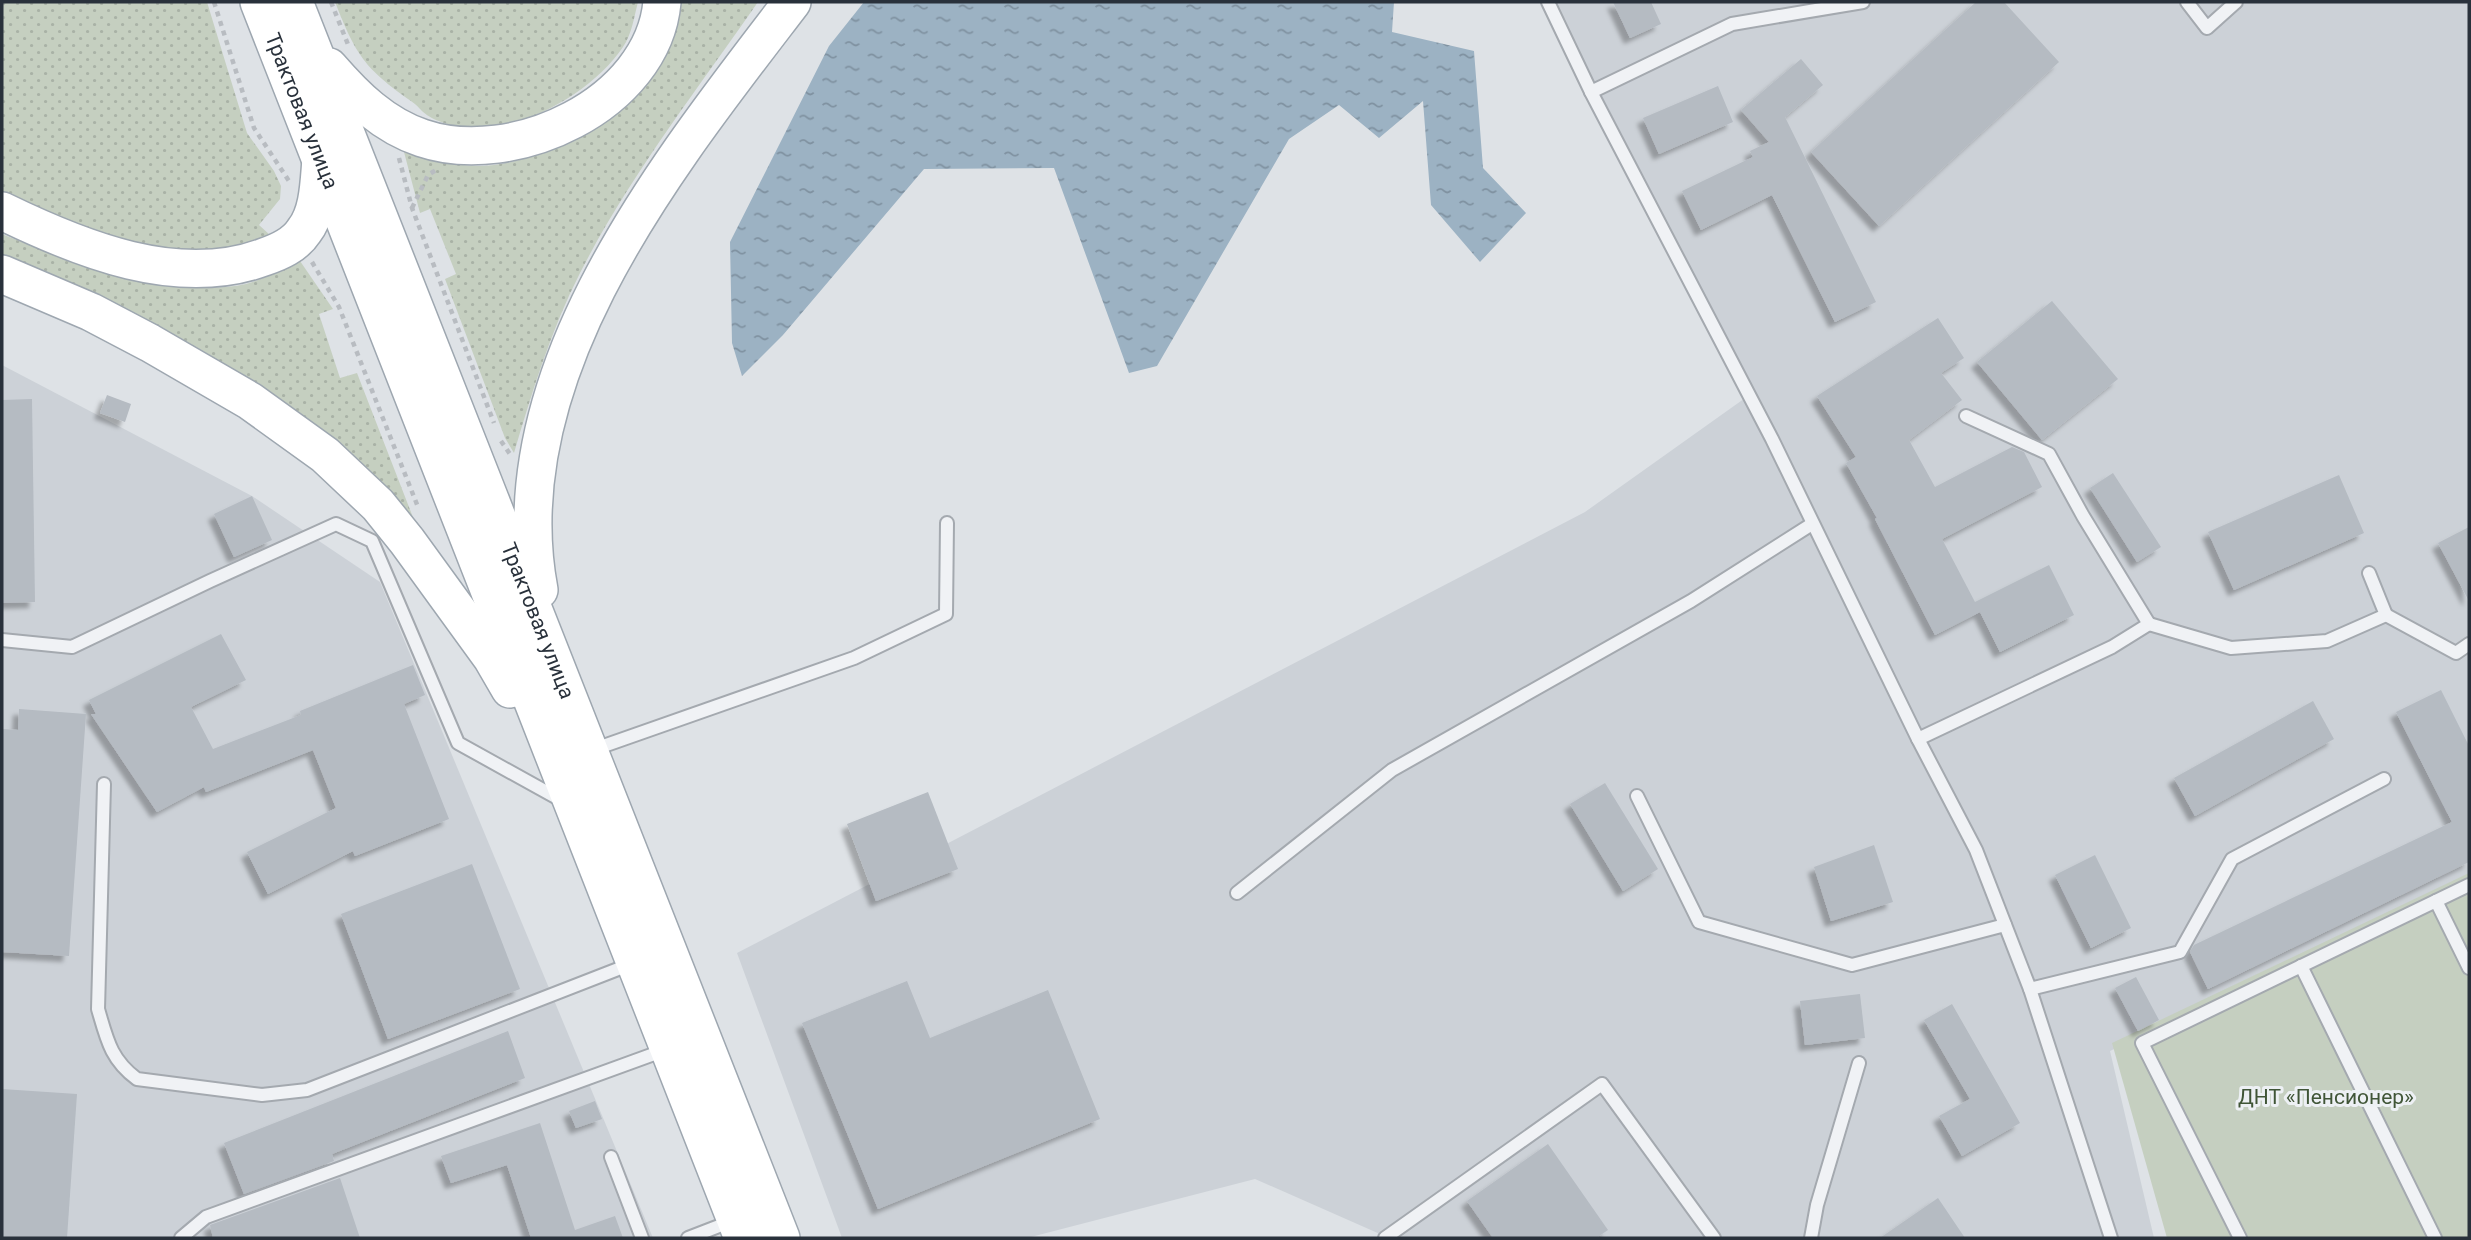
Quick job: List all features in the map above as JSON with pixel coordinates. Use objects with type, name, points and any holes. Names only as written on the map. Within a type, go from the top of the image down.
[{"type":"main road","name":"Трактовая улица","points":[[259,2],[321,158],[574,762],[781,1238]]},
{"type":"main road","name":"Трактовая улица","points":[[294,2],[558,673],[574,762],[574,807],[739,1229]]},
{"type":"main road","points":[[314,50],[359,100],[398,128],[436,142],[497,145],[533,138],[551,131],[590,109],[621,84],[646,54],[660,21],[662,2]]},
{"type":"main road","points":[[558,673],[536,568],[533,503],[542,438],[569,352],[596,289],[651,195],[726,88],[792,2]]},
{"type":"main road","points":[[2,211],[57,236],[118,256],[173,267],[230,267],[287,247],[305,231],[316,203],[321,158]]},
{"type":"main road","points":[[2,274],[91,312],[150,343],[250,401],[334,464],[378,505],[492,658],[574,762]]},
{"type":"lane","points":[[1548,2],[1591,92],[1772,439],[1918,739],[1976,850],[2030,989],[2112,1238]]},
{"type":"lane","points":[[1591,92],[1732,24],[1863,2]]},
{"type":"lane","points":[[2187,2],[2207,28],[2236,2]]},
{"type":"lane","points":[[1966,416],[2049,454],[2083,516],[2149,624],[2231,648],[2327,641],[2386,615]]},
{"type":"lane","points":[[574,762],[854,658],[946,614],[947,523]]},
{"type":"lane","points":[[2,640],[72,647],[336,524],[372,541],[457,743],[574,807]]},
{"type":"lane","points":[[1237,892],[1392,770],[1691,601],[1812,524]]},
{"type":"lane","points":[[2369,573],[2386,615],[2456,653],[2469,644]]},
{"type":"lane","points":[[1918,739],[2112,646],[2149,624]]},
{"type":"lane","points":[[2030,989],[2180,952],[2232,859],[2384,779]]},
{"type":"lane","points":[[104,784],[98,1009],[108,1045],[121,1068],[137,1079],[261,1095],[307,1090],[635,962]]},
{"type":"lane","points":[[1637,796],[1699,922],[1852,965],[2005,925]]},
{"type":"lane","points":[[2240,1238],[2141,1043],[2469,886]]},
{"type":"lane","points":[[2436,901],[2469,968]]},
{"type":"lane","points":[[2301,966],[2435,1238]]},
{"type":"lane","points":[[181,1238],[206,1217],[668,1049]]},
{"type":"lane","points":[[1811,1238],[1817,1205],[1858,1063]]},
{"type":"lane","points":[[1385,1238],[1602,1084],[1714,1238]]},
{"type":"lane","points":[[611,1157],[642,1238]]},
{"type":"lane","points":[[688,1238],[739,1229]]},
{"type":"path","points":[[214,2],[254,128],[289,180],[290,190]]},
{"type":"path","points":[[397,151],[412,208],[501,443],[512,458]]},
{"type":"path","points":[[412,208],[428,175],[438,168]]},
{"type":"path","points":[[311,261],[339,307],[420,512]]},
{"type":"shaded area","points":[[1553,2],[2469,2],[2469,880],[2110,1051],[2154,1238],[1389,1238],[1255,1179],[1027,1238],[842,1238],[737,953],[1585,512],[1755,391]]},
{"type":"shaded area","points":[[2,365],[252,496],[380,582],[653,1238],[2,1238]]},
{"type":"green space","points":[[2,2],[207,2],[247,133],[274,171],[281,186],[280,199],[259,225],[270,235],[249,246],[204,251],[171,250],[112,239],[2,197]]},
{"type":"green space","points":[[335,2],[638,2],[631,31],[623,47],[588,84],[540,113],[486,127],[460,127],[436,120],[424,113],[372,69],[356,48]]},
{"type":"green space","points":[[671,2],[758,2],[664,134],[599,237],[551,339],[514,453],[505,438],[445,279],[456,274],[430,209],[420,213],[404,152],[463,165],[492,165],[520,160],[573,138]]},
{"type":"green space","points":[[2,234],[89,266],[187,287],[218,288],[246,284],[300,261],[333,309],[319,314],[340,378],[357,373],[421,538],[403,512],[2,261]]},
{"type":"green space","name":"ДНТ «Пенсионер»","points":[[2469,873],[2469,1238],[2167,1238],[2112,1043]]},
{"type":"water","points":[[864,2],[1394,2],[1392,32],[1474,51],[1483,168],[1526,213],[1480,262],[1431,205],[1423,101],[1379,138],[1339,105],[1289,139],[1157,366],[1129,373],[1054,168],[924,169],[783,335],[742,376],[732,343],[730,242],[829,46]]},
{"type":"building","points":[[1613,2],[1651,2],[1661,24],[1630,38]]},
{"type":"building","points":[[1976,2],[2004,2],[2059,62],[1879,226],[1811,152]]},
{"type":"building","points":[[1801,59],[1823,85],[1785,117],[1876,302],[1835,322],[1772,195],[1701,230],[1682,191],[1753,157],[1750,151],[1769,142],[1741,110]]},
{"type":"building","points":[[1718,86],[1733,122],[1659,154],[1643,118]]},
{"type":"building","points":[[2052,301],[2118,379],[2042,440],[1977,362]]},
{"type":"building","points":[[1938,318],[1964,358],[1941,373],[1962,400],[1909,440],[1935,487],[2012,447],[2024,452],[2042,487],[1942,539],[1975,602],[2049,565],[2074,615],[2000,652],[1980,612],[1935,635],[1875,519],[1877,518],[1846,463],[1856,457],[1817,396]]},
{"type":"building","points":[[107,395],[131,404],[125,422],[100,413]]},
{"type":"building","points":[[32,399],[35,602],[2,603],[2,400]]},
{"type":"building","points":[[2113,473],[2161,547],[2137,562],[2090,488]]},
{"type":"building","points":[[2339,475],[2364,533],[2234,590],[2208,532]]},
{"type":"building","points":[[252,496],[272,540],[234,557],[214,514]]},
{"type":"building","points":[[2469,527],[2469,601],[2438,543]]},
{"type":"building","points":[[221,634],[246,680],[191,707],[213,749],[301,715],[300,711],[413,665],[425,695],[404,704],[449,819],[355,856],[353,851],[268,894],[247,852],[336,808],[313,750],[206,792],[204,787],[157,812],[91,714],[96,714],[89,700]]},
{"type":"building","points":[[2441,690],[2469,746],[2469,862],[2208,989],[2190,952],[2194,945],[2452,822],[2396,712]]},
{"type":"building","points":[[2313,701],[2334,739],[2195,816],[2174,778]]},
{"type":"building","points":[[19,709],[86,714],[69,956],[2,952],[2,729],[18,730]]},
{"type":"building","points":[[1605,783],[1658,869],[1623,891],[1570,804]]},
{"type":"building","points":[[928,792],[958,869],[876,901],[847,824]]},
{"type":"building","points":[[1874,845],[1893,902],[1831,921],[1814,867]]},
{"type":"building","points":[[2095,855],[2131,928],[2091,948],[2055,875]]},
{"type":"building","points":[[472,864],[520,989],[388,1039],[341,914]]},
{"type":"building","points":[[2136,977],[2159,1020],[2138,1031],[2115,988]]},
{"type":"building","points":[[907,981],[930,1038],[1048,990],[1100,1119],[878,1209],[802,1023]]},
{"type":"building","points":[[1860,994],[1865,1038],[1805,1045],[1800,1001]]},
{"type":"building","points":[[1952,1004],[2020,1123],[1962,1156],[1939,1116],[1970,1099],[1924,1020]]},
{"type":"building","points":[[508,1031],[525,1078],[332,1154],[334,1161],[244,1194],[224,1143]]},
{"type":"building","points":[[2,1089],[77,1094],[67,1238],[2,1238]]},
{"type":"building","points":[[595,1101],[602,1119],[576,1128],[569,1111]]},
{"type":"building","points":[[540,1123],[575,1230],[615,1216],[623,1238],[531,1238],[507,1165],[451,1183],[441,1156]]},
{"type":"building","points":[[1548,1144],[1608,1230],[1596,1238],[1493,1238],[1467,1201]]},
{"type":"building","points":[[340,1178],[360,1238],[213,1238],[210,1225]]},
{"type":"building","points":[[1938,1198],[1965,1238],[1880,1238]]}]
